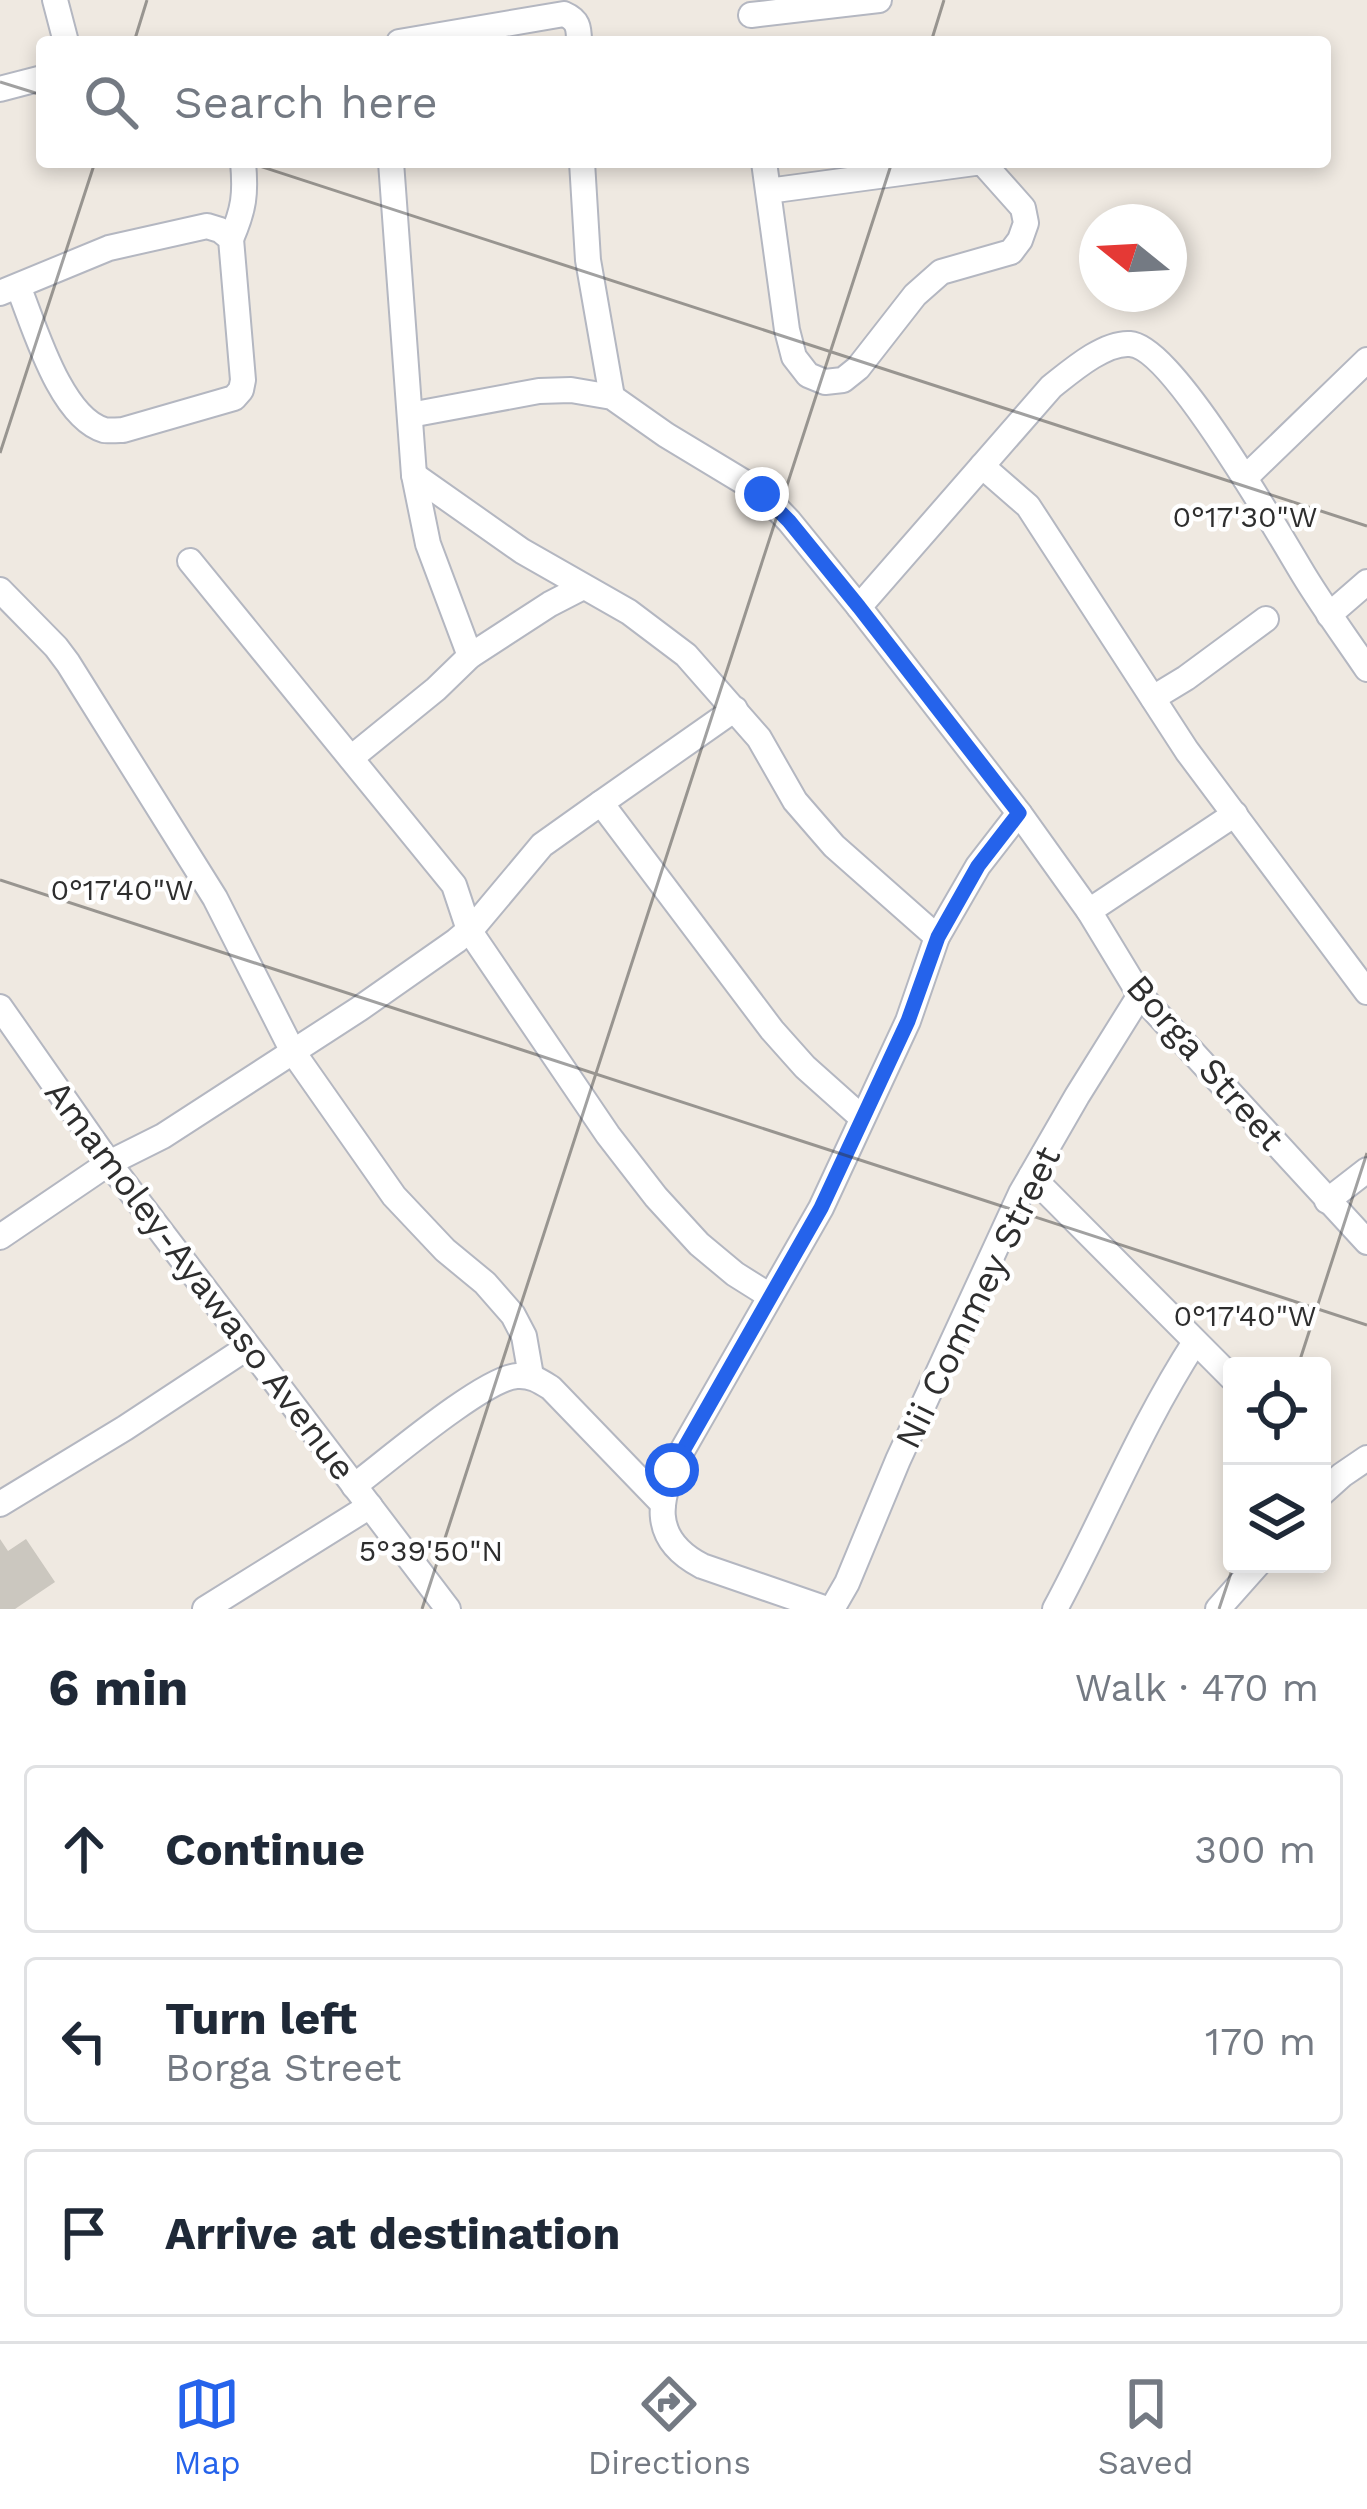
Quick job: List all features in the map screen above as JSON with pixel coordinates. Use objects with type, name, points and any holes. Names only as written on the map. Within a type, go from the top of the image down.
[{"type":"street","points":[[55,0],[64,36]]},
{"type":"street","points":[[750,8],[878,0]]},
{"type":"street","points":[[434,36],[564,14],[574,19],[579,36]]},
{"type":"street","points":[[0,88],[36,79]]},
{"type":"street","points":[[231,239],[207,226],[109,248],[9,290],[65,395],[84,417],[105,431],[123,430],[234,398],[241,390],[231,239],[243,212],[244,168]]},
{"type":"street","points":[[391,168],[414,475],[428,544],[470,656]]},
{"type":"street","points":[[582,168],[588,260],[612,397]]},
{"type":"street","points":[[765,168],[794,357],[808,375],[826,382],[843,380],[858,368],[915,295],[941,272],[1011,252],[1026,223],[1024,208],[987,168]]},
{"type":"street","points":[[768,191],[938,168]]},
{"type":"street","points":[[859,607],[1051,387],[1088,359],[1132,344],[1148,351],[1167,369],[1245,478],[1367,669]]},
{"type":"street","points":[[1245,478],[1367,360]]},
{"type":"street","name":"Borga Street","points":[[410,416],[539,391],[571,390],[612,397],[762,494],[859,607],[1019,813],[1089,911],[1140,994],[1367,1242]]},
{"type":"street","points":[[982,466],[1028,506],[1187,751],[1367,992]]},
{"type":"street","points":[[414,475],[522,551],[628,612],[686,655],[759,738],[795,801],[834,846],[938,937]]},
{"type":"street","points":[[190,561],[454,885],[469,930],[608,1135],[656,1197],[698,1244],[770,1297]]},
{"type":"street","points":[[1329,615],[1367,582]]},
{"type":"street","points":[[351,758],[470,656],[583,587]]},
{"type":"street","points":[[0,590],[68,663],[215,898],[293,1052],[394,1196],[513,1315],[524,1336],[531,1376]]},
{"type":"street","points":[[1153,698],[1266,619]]},
{"type":"street","points":[[0,1237],[109,1163],[164,1136],[293,1052],[469,930],[542,845],[735,709]]},
{"type":"street","points":[[601,803],[772,1030],[861,1117]]},
{"type":"street","points":[[830,1609],[683,1557],[668,1536],[665,1486],[821,1208],[908,1021],[938,937],[978,866],[1019,813]]},
{"type":"street","points":[[1089,911],[1235,814]]},
{"type":"street","name":"Nii Commey Street","points":[[830,1609],[847,1582],[951,1343],[1031,1176],[1140,994]]},
{"type":"street","name":"Amamoley-Ayawaso Avenue","points":[[0,1006],[109,1163],[448,1609]]},
{"type":"street","points":[[1327,1201],[1367,1170]]},
{"type":"street","points":[[1031,1176],[1223,1369]]},
{"type":"street","points":[[1055,1609],[1132,1450],[1195,1342]]},
{"type":"street","points":[[0,1504],[248,1347]]},
{"type":"street","points":[[206,1609],[236,1601],[479,1392],[512,1376],[531,1376],[551,1388],[663,1504]]},
{"type":"street","points":[[1331,1479],[1367,1458]]},
{"type":"street","points":[[1218,1609],[1250,1573]]},
{"type":"building","points":[[0,1539],[8,1551],[26,1539],[55,1582],[15,1609],[0,1609]]},
{"type":"route","points":[[672,1470],[821,1208],[908,1021],[938,937],[978,866],[1019,813],[859,607],[762,494]]}]
